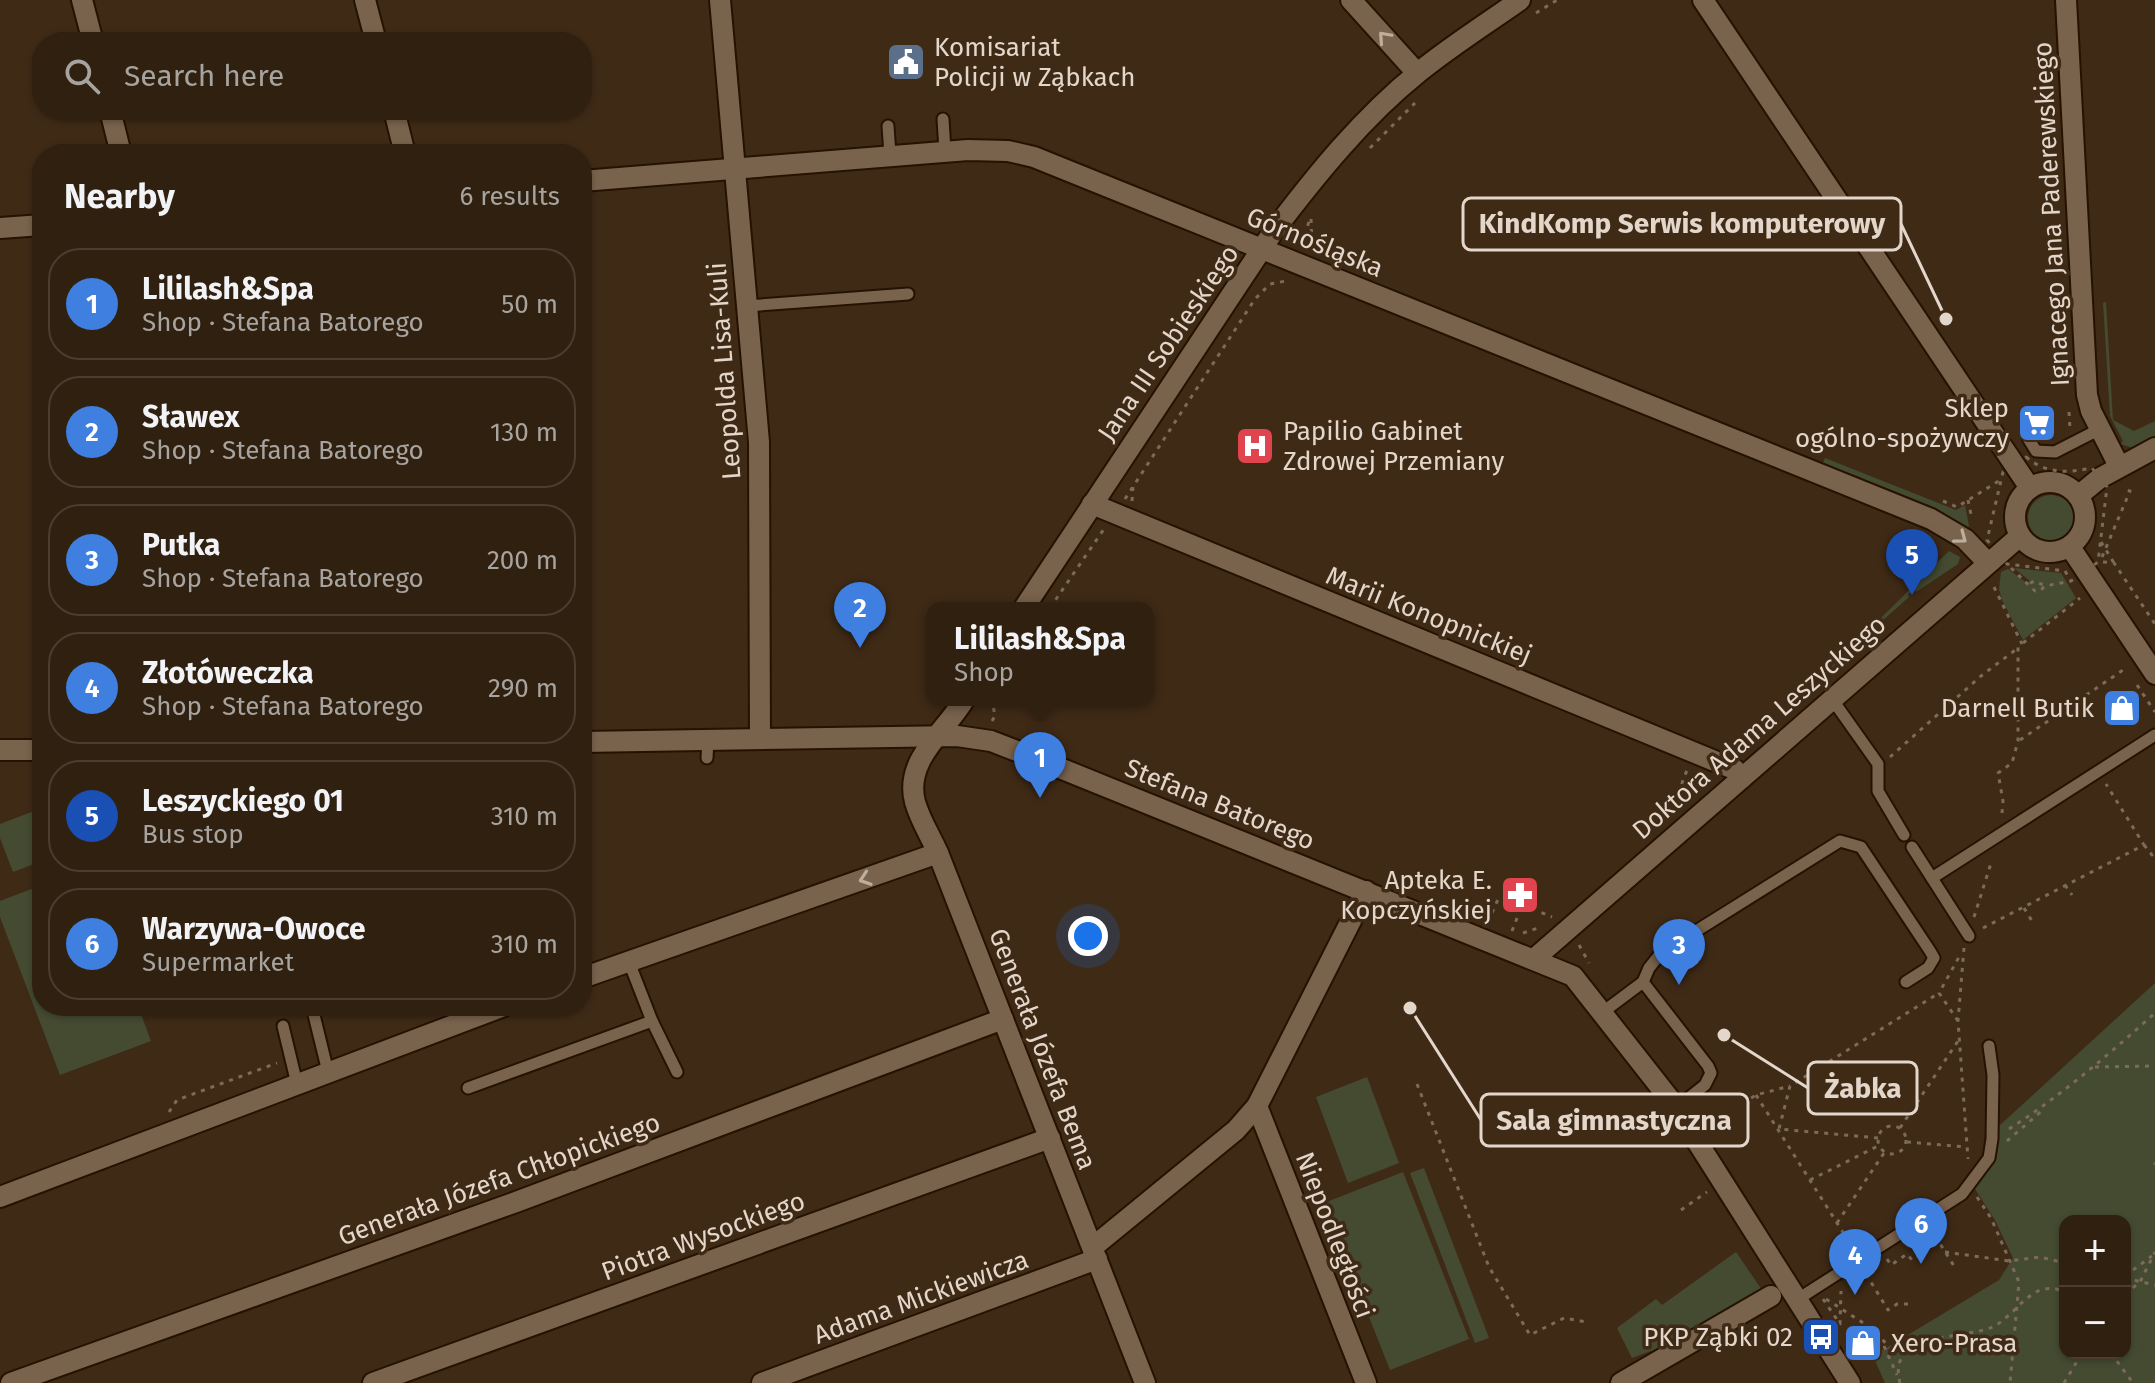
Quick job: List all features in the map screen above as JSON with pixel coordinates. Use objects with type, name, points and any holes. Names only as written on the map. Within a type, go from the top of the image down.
[{"type":"street","points":[[82,0],[90,32]]},
{"type":"street","points":[[365,0],[373,32]]},
{"type":"street","name":"Leopolda Lisa-Kuli","points":[[720,0],[759,442],[760,739]]},
{"type":"street","points":[[1351,0],[1417,73]]},
{"type":"street","points":[[1703,0],[2008,472],[2030,488]]},
{"type":"street","name":"Ignacego Jana Paderewskiego","points":[[2066,0],[2087,395],[2119,466]]},
{"type":"street","name":"Jana III Sobieskiego","points":[[1028,602],[1262,248],[1315,176],[1417,73],[1526,8]]},
{"type":"street","points":[[112,120],[118,144]]},
{"type":"street","points":[[396,120],[402,144]]},
{"type":"street","name":"Górnośląska","points":[[592,180],[945,151],[993,149],[1034,157],[1262,248],[1299,253],[1931,519],[1965,539],[1996,565]]},
{"type":"street","points":[[0,228],[32,226]]},
{"type":"street","points":[[2078,496],[2103,482],[2119,466],[2155,448]]},
{"type":"street","points":[[2040,483],[2061,484],[2078,496],[2085,510],[2085,526],[2078,540],[2057,552],[2040,551],[2025,543],[2015,519],[2016,507],[2030,488],[2040,483]]},
{"type":"street","name":"Marii Konopnickiej","points":[[1092,504],[1727,766],[1742,778]]},
{"type":"street","name":"Doktora Adama Leszyckiego","points":[[1534,959],[1559,923],[1742,778],[1832,699],[1996,565],[2020,536]]},
{"type":"street","points":[[2070,547],[2155,674]]},
{"type":"street","points":[[937,736],[960,706]]},
{"type":"street","name":"Generała Józefa Bema","points":[[937,736],[916,770],[915,801],[1144,1383]]},
{"type":"street","name":"Stefana Batorego","points":[[592,743],[708,749],[760,739],[957,736],[991,741],[1573,976],[1683,1102],[1850,1383]]},
{"type":"street","points":[[0,750],[32,750]]},
{"type":"street","points":[[592,975],[938,853]]},
{"type":"street","name":"Adama Mickiewicza","points":[[762,1383],[1095,1253],[1236,1130],[1257,1106],[1366,891]]},
{"type":"street","points":[[0,1197],[477,1016]]},
{"type":"street","name":"Generała Józefa Chłopickiego","points":[[11,1383],[516,1202],[1003,1019]]},
{"type":"street","name":"Niepodległości","points":[[1257,1106],[1366,1383]]},
{"type":"street","name":"Piotra Wysockiego","points":[[373,1383],[1050,1138]]},
{"type":"street","points":[[1621,1383],[1771,1296]]},
{"type":"lane","points":[[943,119],[945,151]]},
{"type":"lane","points":[[888,126],[890,155]]},
{"type":"lane","points":[[746,306],[908,294]]},
{"type":"lane","points":[[2028,438],[2036,451],[2055,452],[2100,429]]},
{"type":"lane","points":[[1832,699],[1878,764],[1878,791],[1904,835]]},
{"type":"lane","points":[[1932,878],[2155,735]]},
{"type":"lane","points":[[1603,1012],[1643,982],[1661,953],[1840,841],[1861,847],[1934,958],[1928,968],[1906,982]]},
{"type":"lane","points":[[1912,847],[1969,936]]},
{"type":"lane","points":[[629,962],[652,1021],[677,1072]]},
{"type":"lane","points":[[1643,982],[1711,1073],[1705,1085],[1683,1102]]},
{"type":"lane","points":[[314,1016],[328,1072]]},
{"type":"lane","points":[[468,1088],[652,1021]]},
{"type":"lane","points":[[283,1026],[297,1084]]},
{"type":"lane","points":[[1798,1299],[1962,1194],[1989,1158],[1993,1075],[1989,1046]]},
{"type":"path","points":[[1526,8],[1557,0]]},
{"type":"path","points":[[1365,153],[1425,94]]},
{"type":"path","points":[[1054,602],[1105,527],[1112,526],[1141,472],[1255,299],[1270,284],[1288,280],[1311,216]]},
{"type":"path","points":[[1293,240],[1299,253]]},
{"type":"path","points":[[1299,253],[1312,247]]},
{"type":"path","points":[[1943,501],[1957,507],[2026,457],[2042,467],[2063,473],[2092,468],[2103,482],[2130,491],[2106,550],[2085,572],[1996,565]]},
{"type":"path","points":[[1974,917],[1999,836],[2003,801],[1998,773],[2012,763],[2018,741],[2020,645],[1987,540],[2008,472]]},
{"type":"path","points":[[2085,572],[2101,542],[2103,482]]},
{"type":"path","points":[[1968,500],[1974,530]]},
{"type":"path","points":[[2101,542],[2155,624]]},
{"type":"path","points":[[2029,583],[2031,589],[2036,591],[2114,563]]},
{"type":"path","points":[[1996,565],[2029,583],[2045,586]]},
{"type":"path","points":[[1890,758],[1981,676],[2080,598]]},
{"type":"path","points":[[2018,741],[2126,668]]},
{"type":"path","points":[[991,722],[995,716],[993,706]]},
{"type":"path","points":[[982,716],[998,725]]},
{"type":"path","points":[[2103,778],[2144,845],[2152,855],[2155,853]]},
{"type":"path","points":[[1683,1102],[1709,1125],[1756,1095],[1790,1086],[1939,993],[1969,936],[2144,845]]},
{"type":"path","points":[[2065,885],[2072,895]]},
{"type":"path","points":[[1478,918],[1488,922],[1499,897],[1523,904],[1559,923],[1580,946],[1594,970]]},
{"type":"path","points":[[1523,904],[1512,931],[1526,934],[1559,923]]},
{"type":"path","points":[[2023,907],[2032,921]]},
{"type":"path","points":[[1961,954],[1958,1021],[1966,1147],[1974,1192],[1991,1218],[2019,1282],[2010,1383]]},
{"type":"path","points":[[1939,993],[1958,1021]]},
{"type":"path","points":[[1989,1158],[2155,1013]]},
{"type":"path","points":[[1900,1128],[1960,1039]]},
{"type":"path","points":[[2095,1067],[2155,1066]]},
{"type":"path","points":[[1417,1084],[1489,1267],[1530,1335],[1564,1318],[1587,1322]]},
{"type":"path","points":[[1779,1129],[1790,1086]]},
{"type":"path","points":[[1756,1095],[1854,1250]]},
{"type":"path","points":[[1992,1139],[2052,1101]]},
{"type":"path","points":[[1900,1128],[1884,1128],[1878,1138],[1879,1146],[1884,1152],[1896,1154],[1907,1142]]},
{"type":"path","points":[[1900,1128],[1907,1142]]},
{"type":"path","points":[[1779,1129],[1878,1138]]},
{"type":"path","points":[[1907,1142],[1966,1147]]},
{"type":"path","points":[[1810,1180],[1879,1146]]},
{"type":"path","points":[[1837,1223],[1884,1152]]},
{"type":"path","points":[[1681,1210],[1707,1192]]},
{"type":"path","points":[[1887,1259],[1891,1265],[1907,1254],[1912,1260],[1939,1242],[1954,1266]]},
{"type":"path","points":[[1945,1252],[2009,1261],[2040,1257],[2059,1262]]},
{"type":"path","points":[[2131,1272],[2155,1254]]},
{"type":"path","points":[[2131,1289],[2140,1282],[2155,1254]]},
{"type":"path","points":[[1876,1267],[1866,1274],[1888,1310],[1897,1304],[1910,1304]]},
{"type":"path","points":[[2131,1279],[2155,1285]]},
{"type":"path","points":[[1898,1377],[1901,1362],[1909,1351],[1928,1338],[1986,1331],[2017,1309],[2037,1289],[2048,1287],[2059,1290]]},
{"type":"path","points":[[1841,1291],[1841,1310],[1840,1324],[1821,1296],[1841,1310],[1868,1326],[1891,1348],[1909,1351]]},
{"type":"path","points":[[1883,1342],[1900,1383]]},
{"type":"path","points":[[2064,1383],[2078,1359]]},
{"type":"path","points":[[2115,1359],[2133,1383]]},
{"type":"green space","points":[[2106,302],[2113,420],[2134,431],[2155,421],[2155,438],[2133,448],[2120,444],[2123,441],[2110,416],[2103,303]]},
{"type":"green space","points":[[1825,458],[1956,510],[1965,505],[1969,526],[1966,531],[1822,465]]},
{"type":"green space","points":[[2051,495],[2067,502],[2074,518],[2067,534],[2051,541],[2035,534],[2028,518],[2035,502]]},
{"type":"green space","points":[[1949,551],[1960,557],[1958,564],[1916,592],[1908,594],[1909,597],[1854,646],[1833,673],[1829,669]]},
{"type":"green space","points":[[2014,568],[2061,573],[2076,598],[2023,640],[1999,589],[2001,572],[2008,569],[2027,583],[2030,581]]},
{"type":"green space","points":[[32,812],[32,865],[13,872],[0,838],[0,824]]},
{"type":"green space","points":[[32,889],[32,1001],[0,917],[0,901]]},
{"type":"green space","points":[[2155,983],[2155,1383],[1885,1383],[1873,1356],[1999,1280],[2013,1258],[1995,1220],[1975,1189],[1989,1163],[1999,1126]]},
{"type":"green space","points":[[38,1016],[142,1016],[151,1041],[60,1075]]},
{"type":"green space","points":[[1367,1077],[1399,1163],[1348,1183],[1316,1097]]},
{"type":"green space","points":[[1424,1168],[1489,1338],[1475,1343],[1410,1173]]},
{"type":"green space","points":[[1403,1172],[1469,1339],[1390,1370],[1324,1203]]},
{"type":"green space","points":[[1736,1252],[1762,1290],[1677,1341],[1632,1358],[1617,1328],[1656,1299],[1662,1305]]},
{"type":"place","name":"Komisariat Policji w Ząbkach","points":[[906,62]]},
{"type":"place","name":"KindKomp Serwis komputerowy","points":[[1946,319]]},
{"type":"place","name":"Sklep ogólno-spożywczy","points":[[2037,423]]},
{"type":"place","name":"Papilio Gabinet Zdrowej Przemiany","points":[[1255,446]]},
{"type":"place","name":"Leszyckiego 01","points":[[1912,595]]},
{"type":"place","name":"Sławex","points":[[860,648]]},
{"type":"place","name":"Darnell Butik","points":[[2122,708]]},
{"type":"place","name":"Lililash&Spa","points":[[1040,798]]},
{"type":"place","name":"Apteka E. Kopczyńskiej","points":[[1520,895]]},
{"type":"place","name":"Putka","points":[[1679,985]]},
{"type":"place","name":"Sala gimnastyczna","points":[[1410,1008]]},
{"type":"place","name":"Żabka","points":[[1724,1035]]},
{"type":"place","name":"Warzywa-Owoce","points":[[1921,1264]]},
{"type":"place","name":"Złotóweczka","points":[[1855,1295]]},
{"type":"place","name":"PKP Ząbki 02","points":[[1821,1337]]},
{"type":"place","name":"Xero-Prasa","points":[[1863,1343]]}]
